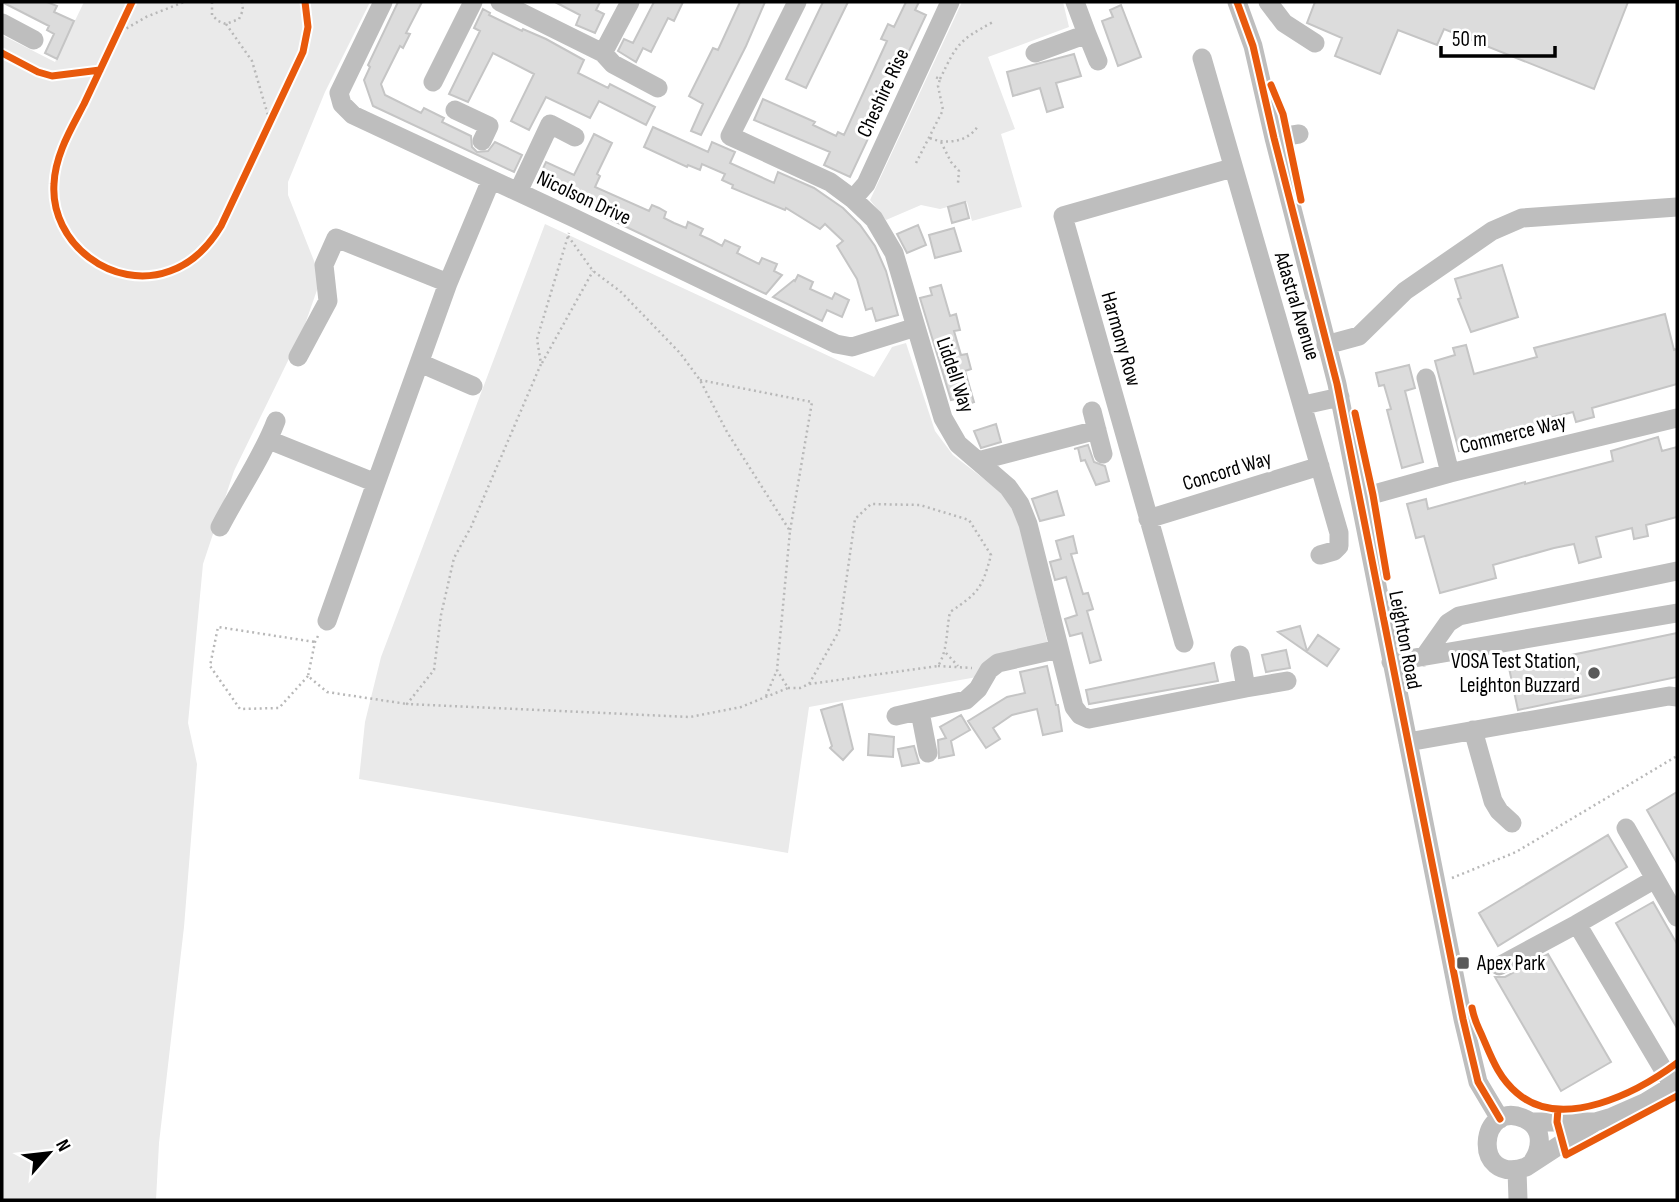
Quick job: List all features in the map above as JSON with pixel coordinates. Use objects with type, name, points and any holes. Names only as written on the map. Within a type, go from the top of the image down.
[{"type":"street","name":"Nicolson Drive","points":[[383,2],[339,93],[342,104],[353,115],[476,155],[491,180],[836,344],[852,347],[916,327]]},
{"type":"street","points":[[433,82],[473,2]]},
{"type":"street","points":[[500,2],[603,53],[612,64],[658,88]]},
{"type":"street","points":[[603,53],[630,2]]},
{"type":"street","name":"Liddell Way","points":[[797,2],[730,136],[830,182],[874,219],[894,253],[943,418],[958,444],[1008,486],[1028,524],[1074,707],[1080,715],[1089,719],[1286,681]]},
{"type":"street","name":"Cheshire Rise","points":[[853,199],[866,184],[950,2]]},
{"type":"street","points":[[1076,2],[1098,61]]},
{"type":"street","name":"Leighton Road","points":[[1237,2],[1253,46],[1340,397],[1463,1019],[1478,1082],[1500,1119]]},
{"type":"street","points":[[1268,2],[1284,23],[1315,43]]},
{"type":"street","points":[[2,23],[34,40]]},
{"type":"street","points":[[1035,53],[1087,34]]},
{"type":"street","name":"Adastral Avenue","points":[[1202,58],[1232,168],[1304,405],[1340,539],[1339,546],[1334,551],[1321,555]]},
{"type":"street","points":[[455,110],[489,126],[476,155]]},
{"type":"street","points":[[518,192],[550,124],[575,137]]},
{"type":"street","points":[[1274,138],[1300,134]]},
{"type":"street","name":"Harmony Row","points":[[1184,643],[1063,216],[1232,168]]},
{"type":"street","points":[[327,621],[448,283],[491,180]]},
{"type":"street","points":[[1326,345],[1359,336],[1405,291],[1492,231],[1522,218],[1677,207]]},
{"type":"street","points":[[298,357],[328,301],[324,265],[336,238],[448,283]]},
{"type":"street","points":[[420,363],[473,386]]},
{"type":"street","points":[[1426,378],[1450,473]]},
{"type":"street","points":[[1304,405],[1340,397]]},
{"type":"street","name":"Commerce Way","points":[[1360,498],[1450,473],[1677,418]]},
{"type":"street","points":[[978,461],[1094,420],[1103,454]]},
{"type":"street","points":[[220,527],[269,440],[276,421]]},
{"type":"street","points":[[269,440],[376,483]]},
{"type":"street","name":"Concord Way","points":[[1147,519],[1320,466]]},
{"type":"street","points":[[1424,657],[1448,623],[1459,616],[1677,571]]},
{"type":"street","points":[[1391,663],[1677,613]]},
{"type":"street","points":[[896,716],[966,700],[978,689],[989,670],[998,663],[1059,649]]},
{"type":"street","points":[[1240,655],[1246,688]]},
{"type":"street","points":[[1408,742],[1677,696]]},
{"type":"street","points":[[920,712],[928,753]]},
{"type":"street","points":[[1473,730],[1493,801],[1512,823]]},
{"type":"street","points":[[1626,828],[1677,917]]},
{"type":"street","points":[[1499,966],[1655,879]]},
{"type":"street","points":[[1577,924],[1675,1085],[1612,1117],[1595,1122],[1525,1165],[1509,1170],[1494,1163],[1486,1148],[1488,1131],[1500,1119],[1515,1116],[1530,1122],[1595,1122]]},
{"type":"street","points":[[1518,1200],[1525,1165],[1540,1145],[1536,1128],[1530,1122]]},
{"type":"path","points":[[117,34],[184,2]]},
{"type":"path","points":[[212,2],[212,15],[218,22],[226,24],[239,19],[243,10],[242,2]]},
{"type":"path","points":[[916,163],[943,110],[938,86],[954,48],[993,22]]},
{"type":"path","points":[[111,46],[122,23]]},
{"type":"path","points":[[226,24],[252,61],[270,122]]},
{"type":"path","points":[[919,69],[940,79]]},
{"type":"path","points":[[265,134],[276,111]]},
{"type":"path","points":[[930,138],[941,142],[968,136],[978,126]]},
{"type":"path","points":[[941,142],[959,171],[958,183]]},
{"type":"path","points":[[541,364],[537,339],[568,236],[593,271],[620,291],[680,354],[700,380],[727,432],[790,531]]},
{"type":"path","points":[[407,704],[435,670],[441,615],[454,558],[471,527],[541,364],[593,271]]},
{"type":"path","points":[[700,380],[812,402],[790,531],[777,670],[766,696]]},
{"type":"path","points":[[809,684],[839,631],[855,519],[870,504],[920,505],[969,520],[991,555],[986,575],[976,595],[950,612],[945,635],[946,653],[938,666]]},
{"type":"path","points":[[315,642],[218,626],[210,666],[240,709],[279,708],[308,676],[315,642],[327,621]]},
{"type":"path","points":[[946,653],[960,667]]},
{"type":"path","points":[[308,676],[327,692],[407,704],[690,717],[741,707],[788,688],[800,688],[809,684],[938,666],[989,670]]},
{"type":"path","points":[[777,670],[788,688]]},
{"type":"path","points":[[1446,881],[1516,852],[1677,756]]},
{"type":"shaded area","points":[[84,2],[370,2],[325,92],[288,182],[288,195],[318,271],[317,290],[303,330],[234,471],[203,564],[188,723],[197,764],[184,927],[159,1143],[156,1200],[2,1200],[2,35],[55,62]]},
{"type":"shaded area","points":[[962,2],[1063,2],[1069,27],[988,57],[1015,129],[1001,134],[1022,207],[972,221],[967,202],[940,209],[921,205],[886,220],[870,200]]},
{"type":"shaded area","points":[[545,224],[874,377],[892,347],[906,343],[935,431],[953,455],[1006,496],[1020,524],[1048,645],[977,677],[809,707],[788,853],[359,779],[365,722],[381,657]]},
{"type":"building","points":[[2,2],[47,2],[57,6],[54,12],[74,21],[57,59],[45,53],[54,34],[47,30],[49,26]]},
{"type":"building","points":[[398,2],[422,2],[406,33],[410,34],[403,48],[400,46],[381,84],[385,95],[421,113],[424,108],[444,118],[442,122],[471,136],[472,147],[477,152],[488,151],[495,142],[522,155],[514,172],[373,106],[364,80],[370,67],[368,65]]},
{"type":"building","points":[[555,2],[600,2],[596,10],[604,14],[595,33],[576,25],[580,15]]},
{"type":"building","points":[[654,2],[683,2],[674,21],[668,18],[651,52],[643,48],[636,62],[618,51],[624,39],[633,43]]},
{"type":"building","points":[[740,2],[765,2],[701,135],[691,131],[703,104],[689,96],[713,48],[718,50]]},
{"type":"building","points":[[823,2],[848,2],[806,88],[786,79]]},
{"type":"building","points":[[906,2],[919,2],[915,10],[926,15],[850,177],[824,165],[830,152],[754,120],[763,99],[815,122],[813,125],[836,136],[838,132],[844,135],[887,41],[881,39],[888,24],[894,27]]},
{"type":"building","points":[[1315,2],[1628,2],[1594,89],[1444,29],[1437,45],[1398,30],[1380,74],[1335,56],[1342,38],[1307,23]]},
{"type":"building","points":[[1121,5],[1141,57],[1118,66],[1102,21],[1113,17],[1110,10]]},
{"type":"building","points":[[483,9],[490,13],[489,15],[546,39],[584,60],[578,73],[608,88],[610,84],[655,107],[646,125],[599,101],[590,118],[546,97],[529,130],[511,121],[534,74],[493,53],[468,102],[449,94],[480,31],[474,28]]},
{"type":"building","points":[[1074,54],[1081,76],[1056,83],[1063,107],[1047,112],[1040,88],[1013,96],[1007,72]]},
{"type":"building","points":[[653,127],[708,152],[712,142],[735,152],[730,163],[774,183],[778,172],[814,188],[843,208],[875,246],[886,271],[898,315],[876,321],[872,308],[866,310],[857,279],[837,246],[843,241],[825,224],[820,229],[786,208],[785,210],[732,188],[733,185],[722,180],[725,174],[702,164],[700,170],[688,165],[687,167],[644,147]]},
{"type":"building","points":[[594,134],[612,143],[597,174],[600,176],[595,187],[649,211],[652,205],[659,208],[666,212],[664,218],[686,228],[688,222],[703,229],[700,235],[722,246],[725,240],[740,247],[737,253],[759,264],[762,258],[777,264],[774,271],[782,275],[766,294],[537,181],[546,162],[574,175]]},
{"type":"building","points":[[965,202],[969,218],[952,223],[948,207]]},
{"type":"building","points":[[918,225],[926,245],[907,253],[897,234]]},
{"type":"building","points":[[954,228],[961,251],[935,258],[929,235]]},
{"type":"building","points":[[1502,265],[1518,317],[1471,332],[1458,299],[1461,298],[1455,279]]},
{"type":"building","points":[[798,275],[813,282],[810,289],[832,299],[835,293],[849,300],[842,317],[827,310],[822,321],[773,297],[795,281]]},
{"type":"building","points":[[941,285],[950,316],[956,314],[960,330],[954,331],[961,355],[967,354],[971,369],[965,371],[974,402],[962,406],[960,398],[951,400],[920,298],[932,295],[930,288]]},
{"type":"building","points":[[1665,314],[1674,350],[1677,349],[1677,384],[1592,408],[1594,417],[1576,422],[1573,412],[1538,421],[1540,428],[1459,451],[1435,361],[1455,355],[1453,348],[1466,345],[1474,374],[1537,357],[1534,348]]},
{"type":"building","points":[[1409,365],[1415,388],[1405,391],[1423,462],[1402,468],[1387,410],[1391,409],[1384,385],[1379,386],[1376,373]]},
{"type":"building","points":[[996,424],[1001,442],[981,448],[974,431]]},
{"type":"building","points":[[1658,437],[1662,451],[1677,447],[1677,517],[1646,525],[1648,536],[1634,539],[1632,528],[1596,537],[1601,557],[1579,563],[1574,544],[1554,548],[1493,565],[1496,578],[1440,593],[1424,536],[1416,538],[1407,504],[1426,499],[1428,509],[1613,461],[1611,451]]},
{"type":"building","points":[[1088,445],[1094,462],[1105,466],[1109,481],[1096,485],[1085,460],[1081,461],[1078,448],[1074,449]]},
{"type":"building","points":[[1057,491],[1064,515],[1040,521],[1032,499]]},
{"type":"building","points":[[1073,536],[1077,553],[1071,554],[1083,594],[1088,593],[1093,609],[1087,611],[1101,660],[1090,663],[1082,633],[1070,636],[1065,619],[1077,615],[1066,577],[1055,580],[1050,562],[1061,559],[1056,541]]},
{"type":"building","points":[[1300,626],[1307,651],[1318,635],[1339,649],[1327,666],[1278,632]]},
{"type":"building","name":"VOSA Test Station, Leighton Buzzard","points":[[1677,633],[1677,677],[1518,710],[1509,668]]},
{"type":"building","points":[[1286,650],[1290,668],[1266,672],[1262,655]]},
{"type":"building","points":[[1214,663],[1218,681],[1089,704],[1086,690]]},
{"type":"building","points":[[1047,666],[1062,731],[1043,735],[1037,709],[1012,715],[993,728],[1000,739],[986,748],[968,721],[1007,697],[1025,693],[1020,672]]},
{"type":"building","points":[[842,704],[853,749],[843,760],[830,748],[832,746],[821,710]]},
{"type":"building","points":[[961,715],[970,730],[951,741],[954,755],[939,758],[938,740],[946,738],[940,727]]},
{"type":"building","points":[[869,734],[894,737],[893,757],[868,755]]},
{"type":"building","points":[[914,746],[919,763],[902,766],[898,749]]},
{"type":"building","points":[[1677,792],[1677,863],[1647,810]]},
{"type":"building","points":[[1608,835],[1627,867],[1498,946],[1479,913]]},
{"type":"building","points":[[1653,902],[1677,944],[1677,1028],[1616,923]]},
{"type":"building","points":[[1548,954],[1611,1062],[1561,1091],[1495,977],[1505,977]]},
{"type":"cycle path","points":[[132,2],[64,142],[55,173],[55,206],[62,225],[74,243],[89,258],[127,275],[148,276],[170,271],[193,259],[206,247],[221,226],[303,52],[308,27],[305,2]]},
{"type":"cycle path","points":[[1237,2],[1253,46],[1337,384],[1463,1019],[1478,1082],[1500,1119]]},
{"type":"cycle path","points":[[2,53],[38,72],[52,76],[100,70]]},
{"type":"cycle path","points":[[1271,85],[1283,114],[1301,200]]},
{"type":"cycle path","points":[[1355,413],[1387,577]]},
{"type":"cycle path","points":[[1472,1008],[1501,1075],[1517,1093],[1535,1104],[1556,1109],[1599,1104],[1642,1085],[1677,1063]]},
{"type":"cycle path","points":[[1558,1109],[1557,1122],[1566,1155],[1677,1096]]},
{"type":"place","name":"VOSA Test Station, Leighton Buzzard","points":[[1594,673]]},
{"type":"place","name":"Apex Park","points":[[1463,963]]}]
